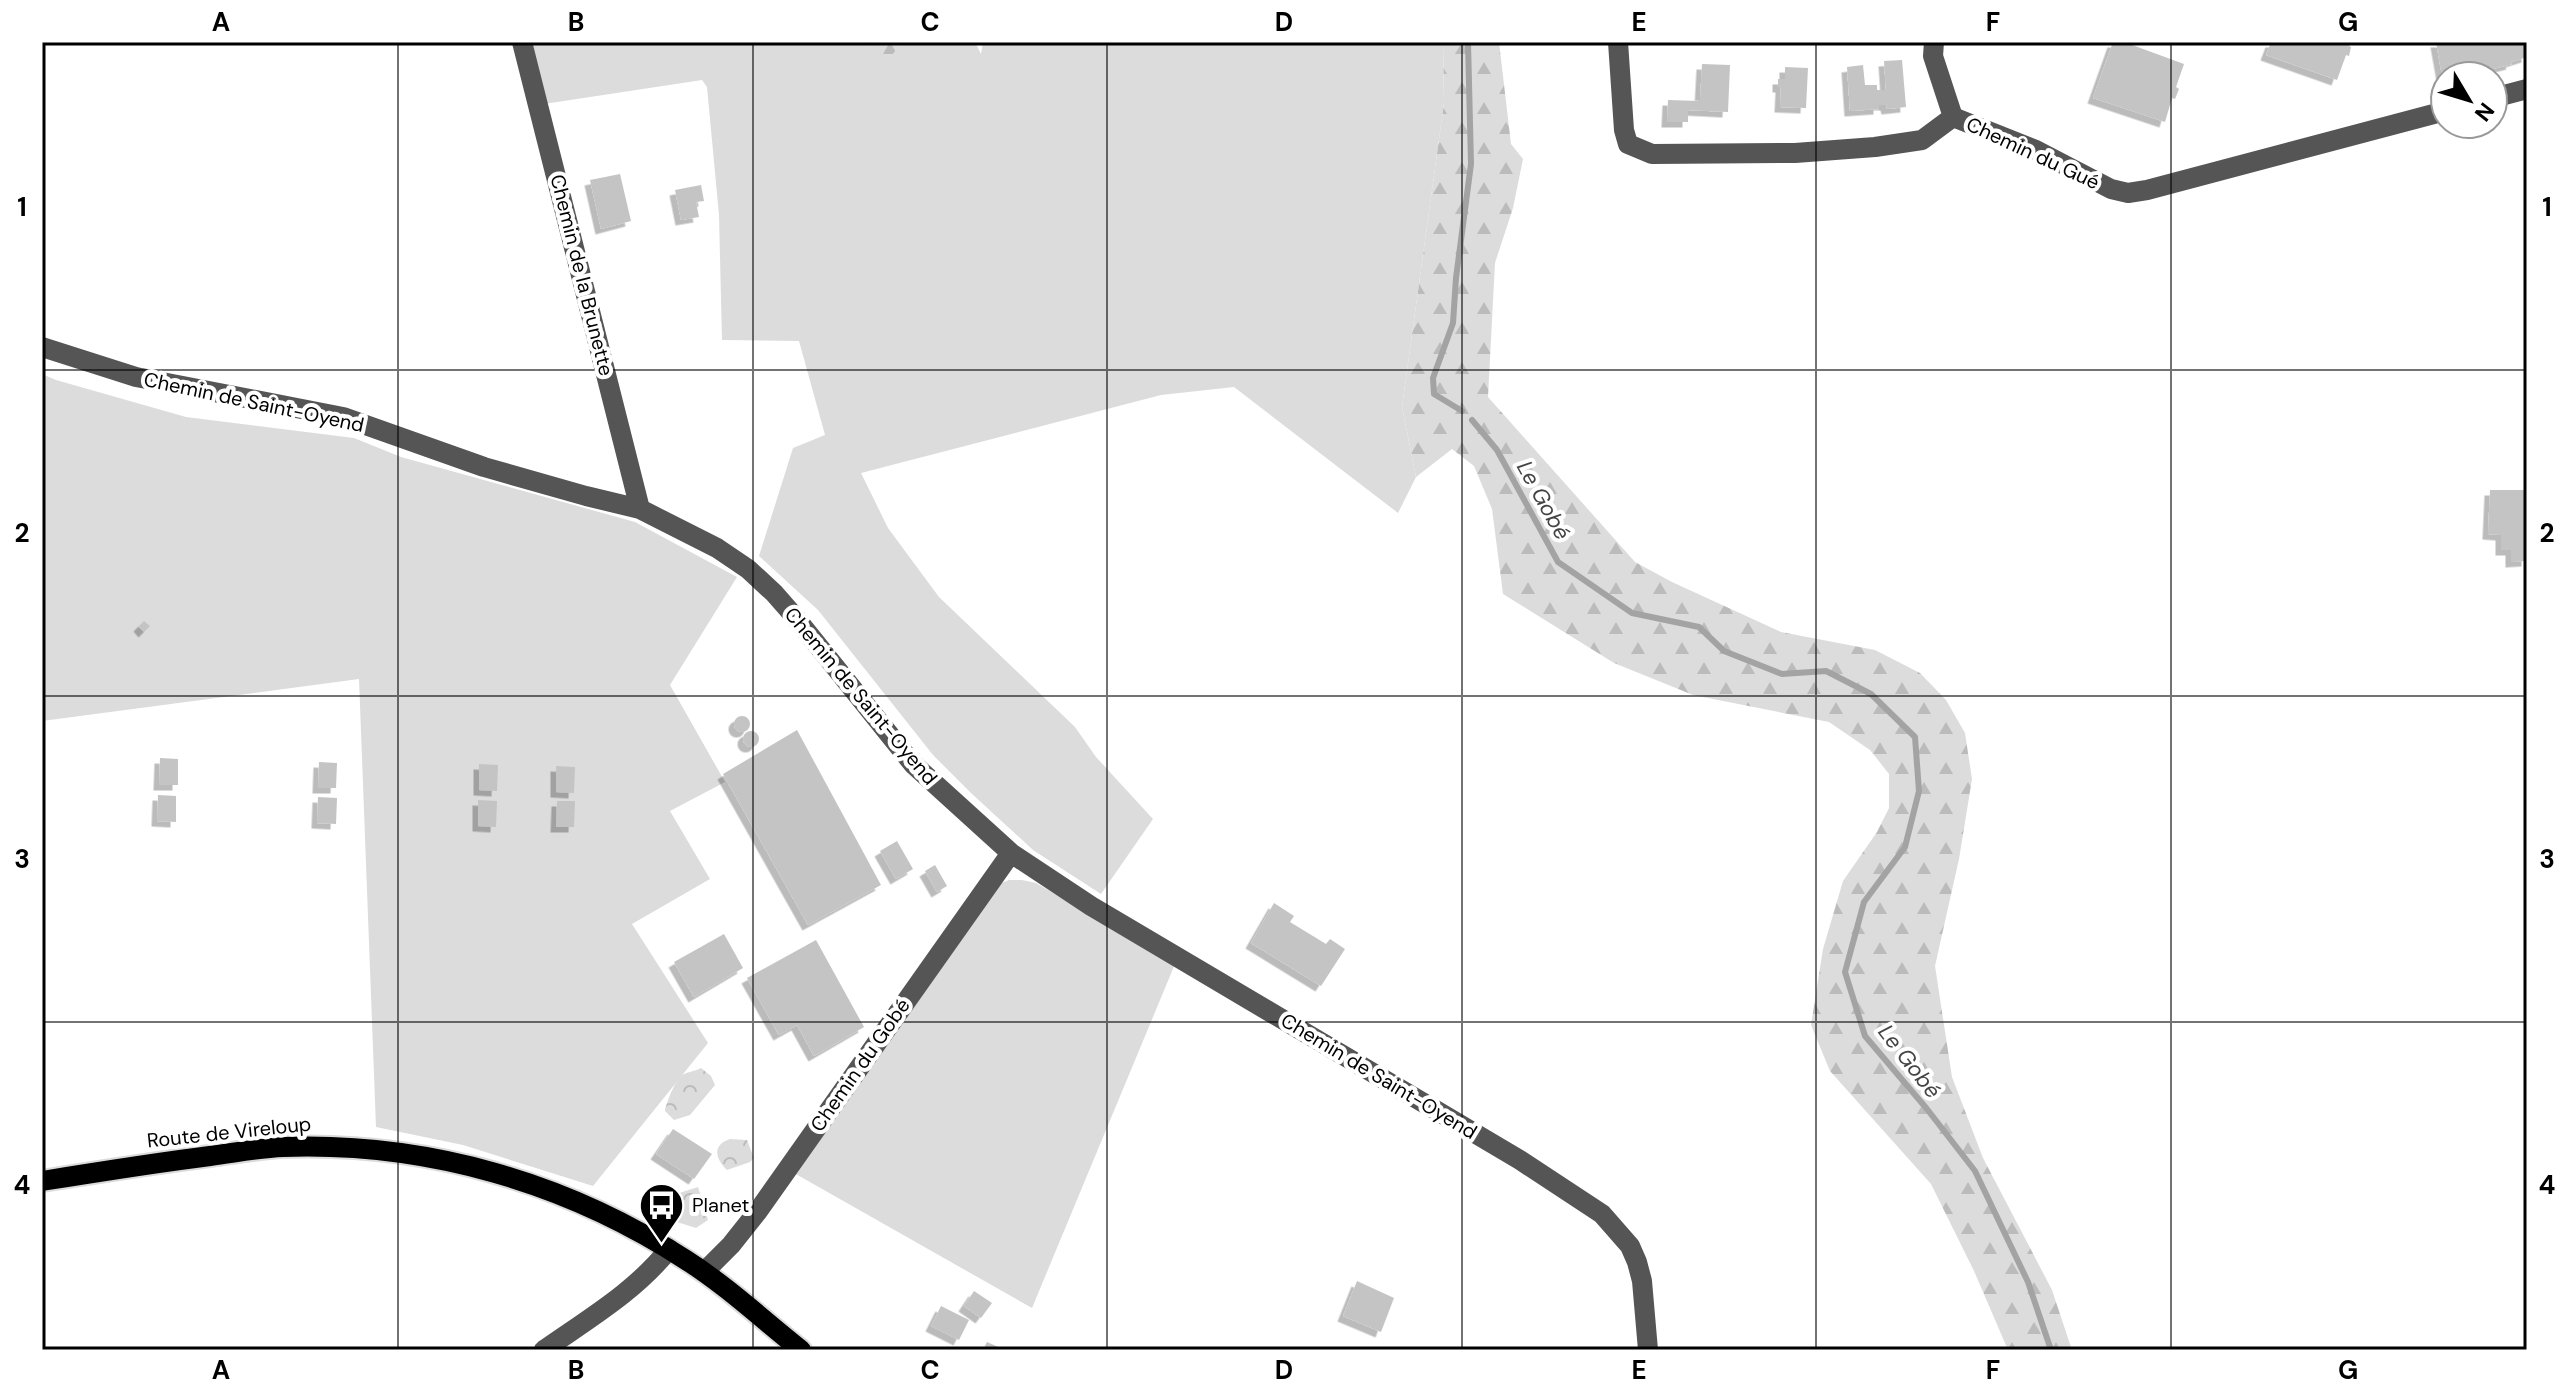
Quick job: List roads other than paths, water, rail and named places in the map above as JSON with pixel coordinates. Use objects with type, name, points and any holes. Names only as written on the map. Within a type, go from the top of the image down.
[{"type":"main road","name":"Route de Vireloup","points":[[42,1181],[279,1148],[372,1148],[461,1163],[507,1175],[605,1213],[704,1272],[801,1350]]},
{"type":"street","name":"Chemin de la Brunette","points":[[522,42],[640,509]]},
{"type":"street","name":"Chemin du Gué","points":[[1618,42],[1624,130],[1628,144],[1652,154],[1795,153],[1875,147],[1922,140],[1953,117],[2036,150],[2111,189],[2128,193],[2429,115]]},
{"type":"street","points":[[1934,42],[1933,56],[1953,117]]},
{"type":"street","name":"Chemin de Saint-Oyend","points":[[42,347],[136,377],[343,417],[484,467],[640,509],[717,548],[765,585],[795,617],[913,764],[1011,853],[1091,906],[1520,1160],[1602,1214],[1630,1246],[1637,1262],[1642,1281],[1648,1350]]},
{"type":"street","name":"Chemin du Gobé","points":[[704,1272],[758,1211],[1011,853]]},
{"type":"street","points":[[544,1350],[639,1282],[669,1249]]},
{"type":"waterway","name":"Le Gobé","points":[[1462,411],[1434,394],[1433,378],[1453,323],[1471,164],[1468,42]]},
{"type":"waterway","name":"Le Gobé","points":[[1472,420],[1497,450],[1558,562],[1632,613],[1699,627],[1724,651],[1782,674],[1826,671],[1871,694],[1915,737],[1919,791],[1905,847],[1864,902],[1845,972],[1865,1036],[1975,1171],[2028,1282],[2051,1350]]},
{"type":"place","name":"Planet","points":[[661,1244]]}]
